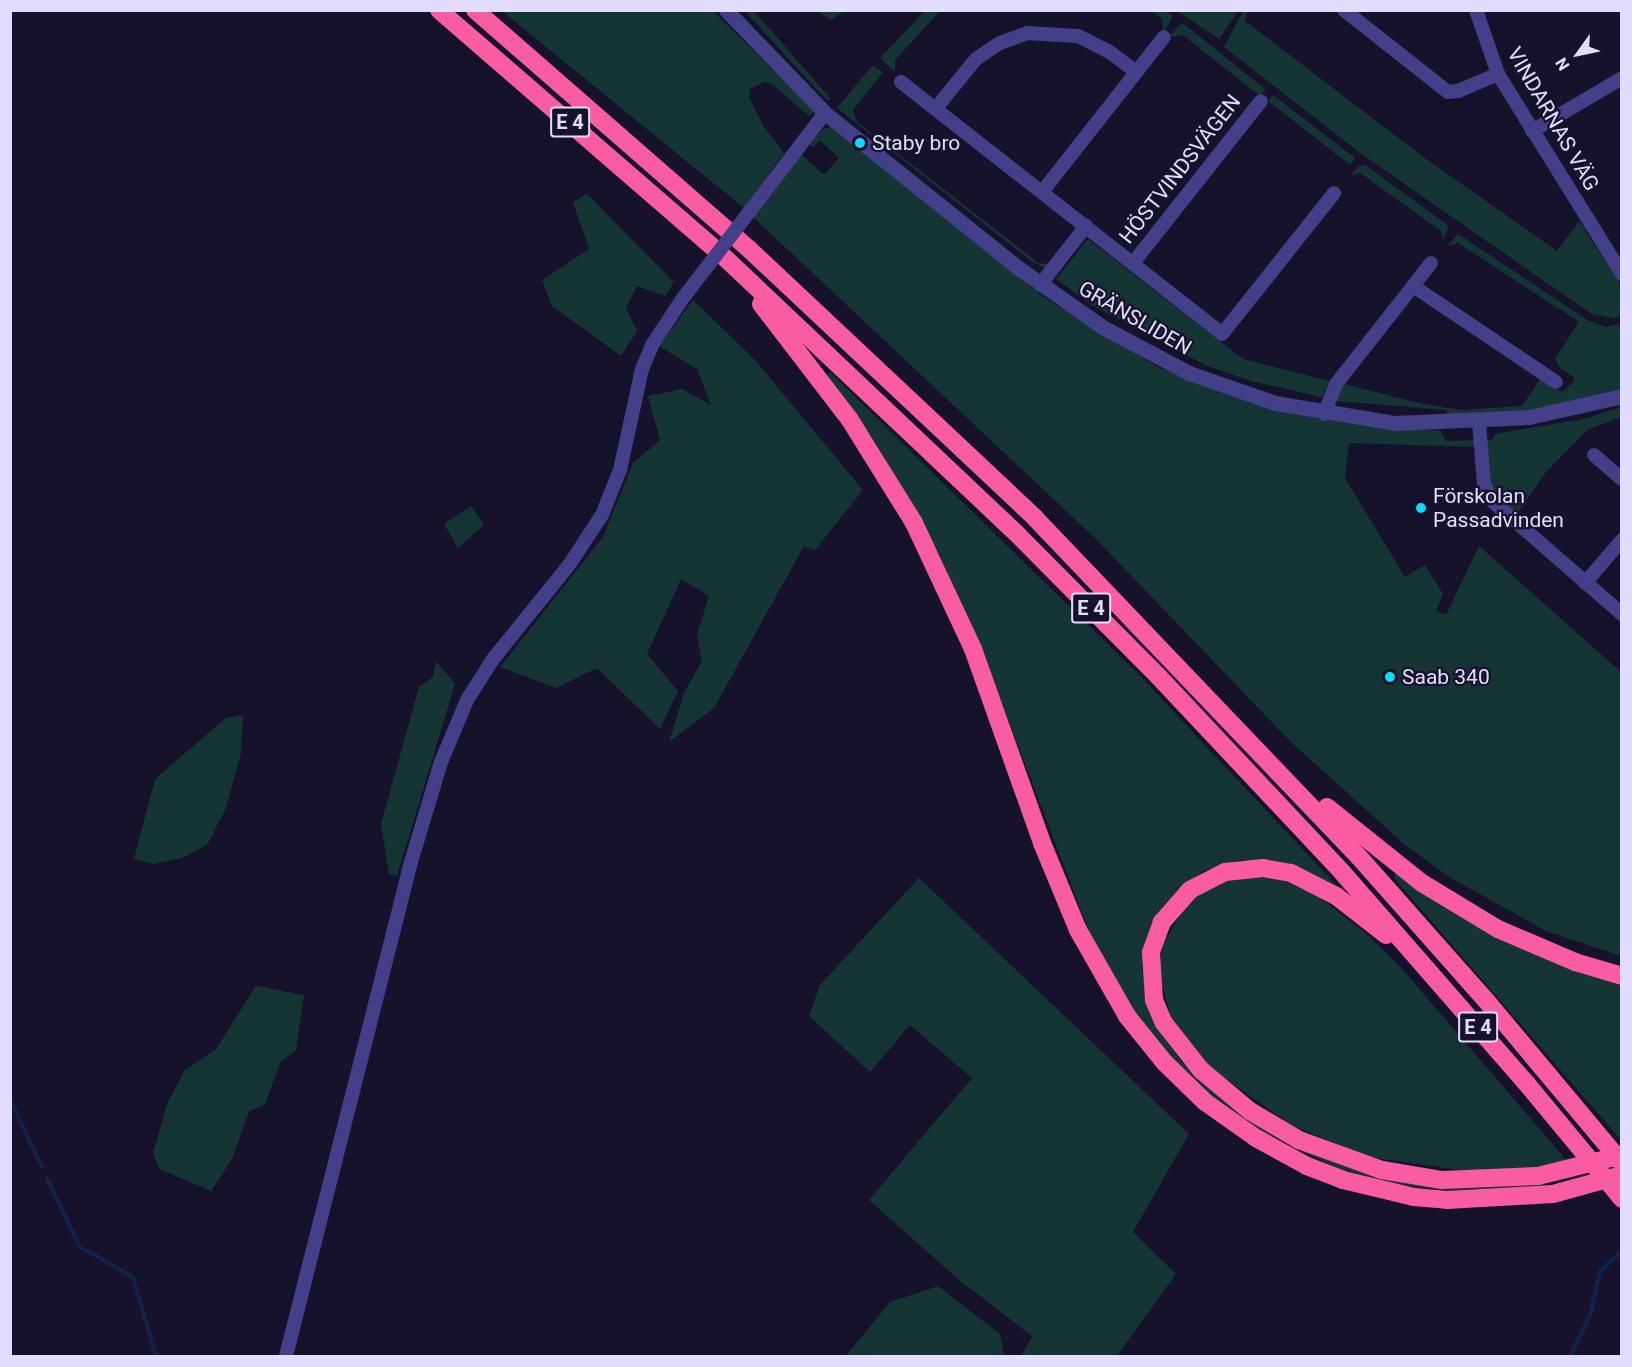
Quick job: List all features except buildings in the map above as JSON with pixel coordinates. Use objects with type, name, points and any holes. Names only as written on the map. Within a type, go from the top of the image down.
[{"type":"highway","name":"E 4","points":[[439,10],[722,255],[976,495],[1142,660],[1428,970],[1622,1199]]},
{"type":"highway","name":"E 4","points":[[475,10],[870,359],[1035,518],[1251,740],[1490,1004],[1622,1163]]},
{"type":"highway","points":[[722,255],[850,420],[914,523],[973,649],[1042,843],[1078,930],[1127,1016],[1164,1062],[1205,1102],[1256,1138],[1307,1166],[1343,1180],[1414,1197],[1447,1200],[1553,1194],[1622,1175]]},
{"type":"highway","points":[[1251,740],[1356,833],[1422,884],[1536,947],[1622,976]]},
{"type":"highway","points":[[1428,970],[1320,886],[1291,873],[1250,868],[1213,876],[1180,899],[1157,935],[1150,974],[1164,1023],[1194,1063],[1250,1111],[1299,1140],[1382,1170],[1442,1180],[1538,1176],[1622,1155]]},
{"type":"street","name":"GRÄNSLIDEN","points":[[726,10],[825,113],[1040,285],[1163,362],[1242,393],[1324,414],[1394,423],[1479,422],[1556,413],[1622,396]]},
{"type":"street","points":[[1344,10],[1448,92],[1458,91],[1498,74]]},
{"type":"street","name":"VINDARNAS VÄG","points":[[1476,10],[1498,74],[1622,274]]},
{"type":"street","points":[[936,108],[976,59],[1000,43],[1027,33],[1078,36],[1111,53],[1136,72]]},
{"type":"street","points":[[1042,192],[1164,37]]},
{"type":"street","points":[[1532,131],[1622,78]]},
{"type":"street","name":"HÖSTVINDSVÄGEN","points":[[901,81],[1222,334],[1334,193]]},
{"type":"street","name":"HÖSTVINDSVÄGEN","points":[[1133,263],[1261,101]]},
{"type":"street","points":[[286,1356],[411,862],[441,762],[467,700],[494,659],[569,565],[602,515],[620,470],[642,369],[652,345],[683,298],[825,113]]},
{"type":"street","name":"HÖSTVINDSVÄGEN","points":[[1040,285],[1086,226]]},
{"type":"street","points":[[1608,254],[1622,246]]},
{"type":"street","points":[[1324,414],[1336,384],[1431,262]]},
{"type":"street","points":[[1413,286],[1556,382]]},
{"type":"street","points":[[1479,422],[1484,484],[1491,501],[1622,614]]},
{"type":"street","points":[[1594,455],[1622,479]]},
{"type":"street","points":[[1585,583],[1622,540]]},
{"type":"green space","points":[[502,11],[713,11],[814,111],[809,116],[772,84],[764,82],[750,89],[749,97],[764,127],[784,153],[744,208]]},
{"type":"green space","points":[[745,11],[754,11],[831,99],[828,101],[817,90]]},
{"type":"green space","points":[[818,11],[844,11],[831,20]]},
{"type":"green space","points":[[925,11],[940,11],[895,60],[895,72],[880,58]]},
{"type":"green space","points":[[1151,11],[1166,11],[1173,16],[1162,37],[1158,35],[1163,29],[1162,19]]},
{"type":"green space","points":[[1177,11],[1238,11],[1219,39]]},
{"type":"green space","points":[[1243,11],[1248,11],[1245,21],[1422,156],[1557,251],[1579,221],[1621,285],[1621,316],[1615,318],[1594,315],[1570,299],[1363,155],[1224,47]]},
{"type":"green space","points":[[1184,24],[1265,89],[1260,96],[1183,35],[1169,37],[1179,25]]},
{"type":"green space","points":[[872,66],[883,72],[853,110],[857,122],[1040,264],[1051,263],[1046,269],[1030,260],[837,108]]},
{"type":"green space","points":[[1273,95],[1355,158],[1350,165],[1268,101]]},
{"type":"green space","points":[[833,126],[1042,296],[1156,366],[1219,392],[1292,414],[1364,426],[1440,431],[1446,441],[1475,440],[1476,447],[1349,443],[1345,478],[1405,577],[1425,565],[1443,594],[1436,611],[1446,615],[1479,546],[1621,672],[1621,956],[1546,931],[1449,877],[1403,843],[1291,742],[1096,539],[753,217],[801,154],[824,175],[839,158],[820,140],[813,147],[809,144],[823,129]]},
{"type":"green space","points":[[1365,165],[1449,226],[1443,240],[1441,231],[1360,173],[1352,175],[1358,166]]},
{"type":"green space","points":[[587,194],[674,282],[665,296],[637,286],[626,308],[637,331],[621,356],[552,306],[542,280],[589,249],[573,202]]},
{"type":"green space","points":[[1458,234],[1589,321],[1606,327],[1621,324],[1621,391],[1528,411],[1447,417],[1446,410],[1336,401],[1344,384],[1423,404],[1462,410],[1522,406],[1541,378],[1562,392],[1571,384],[1575,378],[1560,368],[1555,359],[1579,322],[1458,243],[1447,246]]},
{"type":"green space","points":[[1088,239],[1243,359],[1330,381],[1322,397],[1251,381],[1205,365],[1092,305],[1056,279]]},
{"type":"green space","points":[[693,300],[754,359],[863,490],[815,550],[804,546],[714,708],[669,742],[684,693],[702,661],[697,635],[709,596],[681,579],[647,654],[678,691],[660,729],[597,668],[556,688],[500,667],[603,537],[633,463],[660,440],[648,396],[682,389],[711,405],[697,369],[659,346]]},
{"type":"green space","points":[[830,372],[1140,676],[1340,889],[1284,863],[1241,860],[1204,871],[1175,893],[1157,917],[1144,950],[1142,968],[1154,1024],[1182,1062],[1228,1104],[1309,1153],[1344,1166],[1363,1172],[1544,1182],[1547,1186],[1448,1191],[1395,1184],[1339,1169],[1256,1129],[1211,1096],[1167,1053],[1131,1007],[1092,939],[985,659],[940,556],[876,443],[827,376]]},
{"type":"green space","points":[[1621,407],[1621,417],[1587,430],[1546,472],[1515,517],[1496,498],[1488,479],[1487,440],[1492,440],[1495,434],[1583,419]]},
{"type":"green space","points":[[471,506],[484,525],[458,548],[444,524]]},
{"type":"green space","points":[[436,661],[455,684],[397,876],[389,874],[381,824],[419,687],[433,677]]},
{"type":"green space","points":[[243,715],[241,753],[226,808],[207,845],[182,858],[153,864],[134,859],[155,779],[226,718]]},
{"type":"green space","points":[[1396,872],[1621,984],[1621,1140],[1394,878]]},
{"type":"green space","points":[[1258,877],[1290,882],[1311,891],[1367,934],[1403,970],[1567,1161],[1530,1168],[1473,1172],[1369,1157],[1293,1126],[1213,1070],[1171,1018],[1158,968],[1164,943],[1187,902],[1206,889],[1229,880]]},
{"type":"green space","points":[[919,878],[1189,1134],[1133,1232],[1176,1274],[1117,1356],[1021,1356],[1032,1336],[958,1279],[869,1200],[972,1078],[910,1025],[870,1072],[809,1016],[820,985]]},
{"type":"green space","points":[[256,986],[304,995],[296,1050],[281,1061],[265,1104],[249,1112],[232,1159],[211,1191],[159,1169],[153,1153],[167,1104],[184,1071],[216,1049]]},
{"type":"green space","points":[[938,1286],[1000,1334],[1004,1356],[846,1356],[890,1302]]},
{"type":"waterway","points":[[10,1099],[42,1167]]},
{"type":"waterway","points":[[47,1178],[79,1246],[133,1277],[156,1356]]},
{"type":"waterway","points":[[1570,1356],[1590,1316],[1600,1271],[1621,1252]]},
{"type":"place","name":"Staby bro","points":[[860,143]]},
{"type":"place","name":"Förskolan Passadvinden","points":[[1421,508]]},
{"type":"place","name":"Saab 340","points":[[1390,677]]}]
